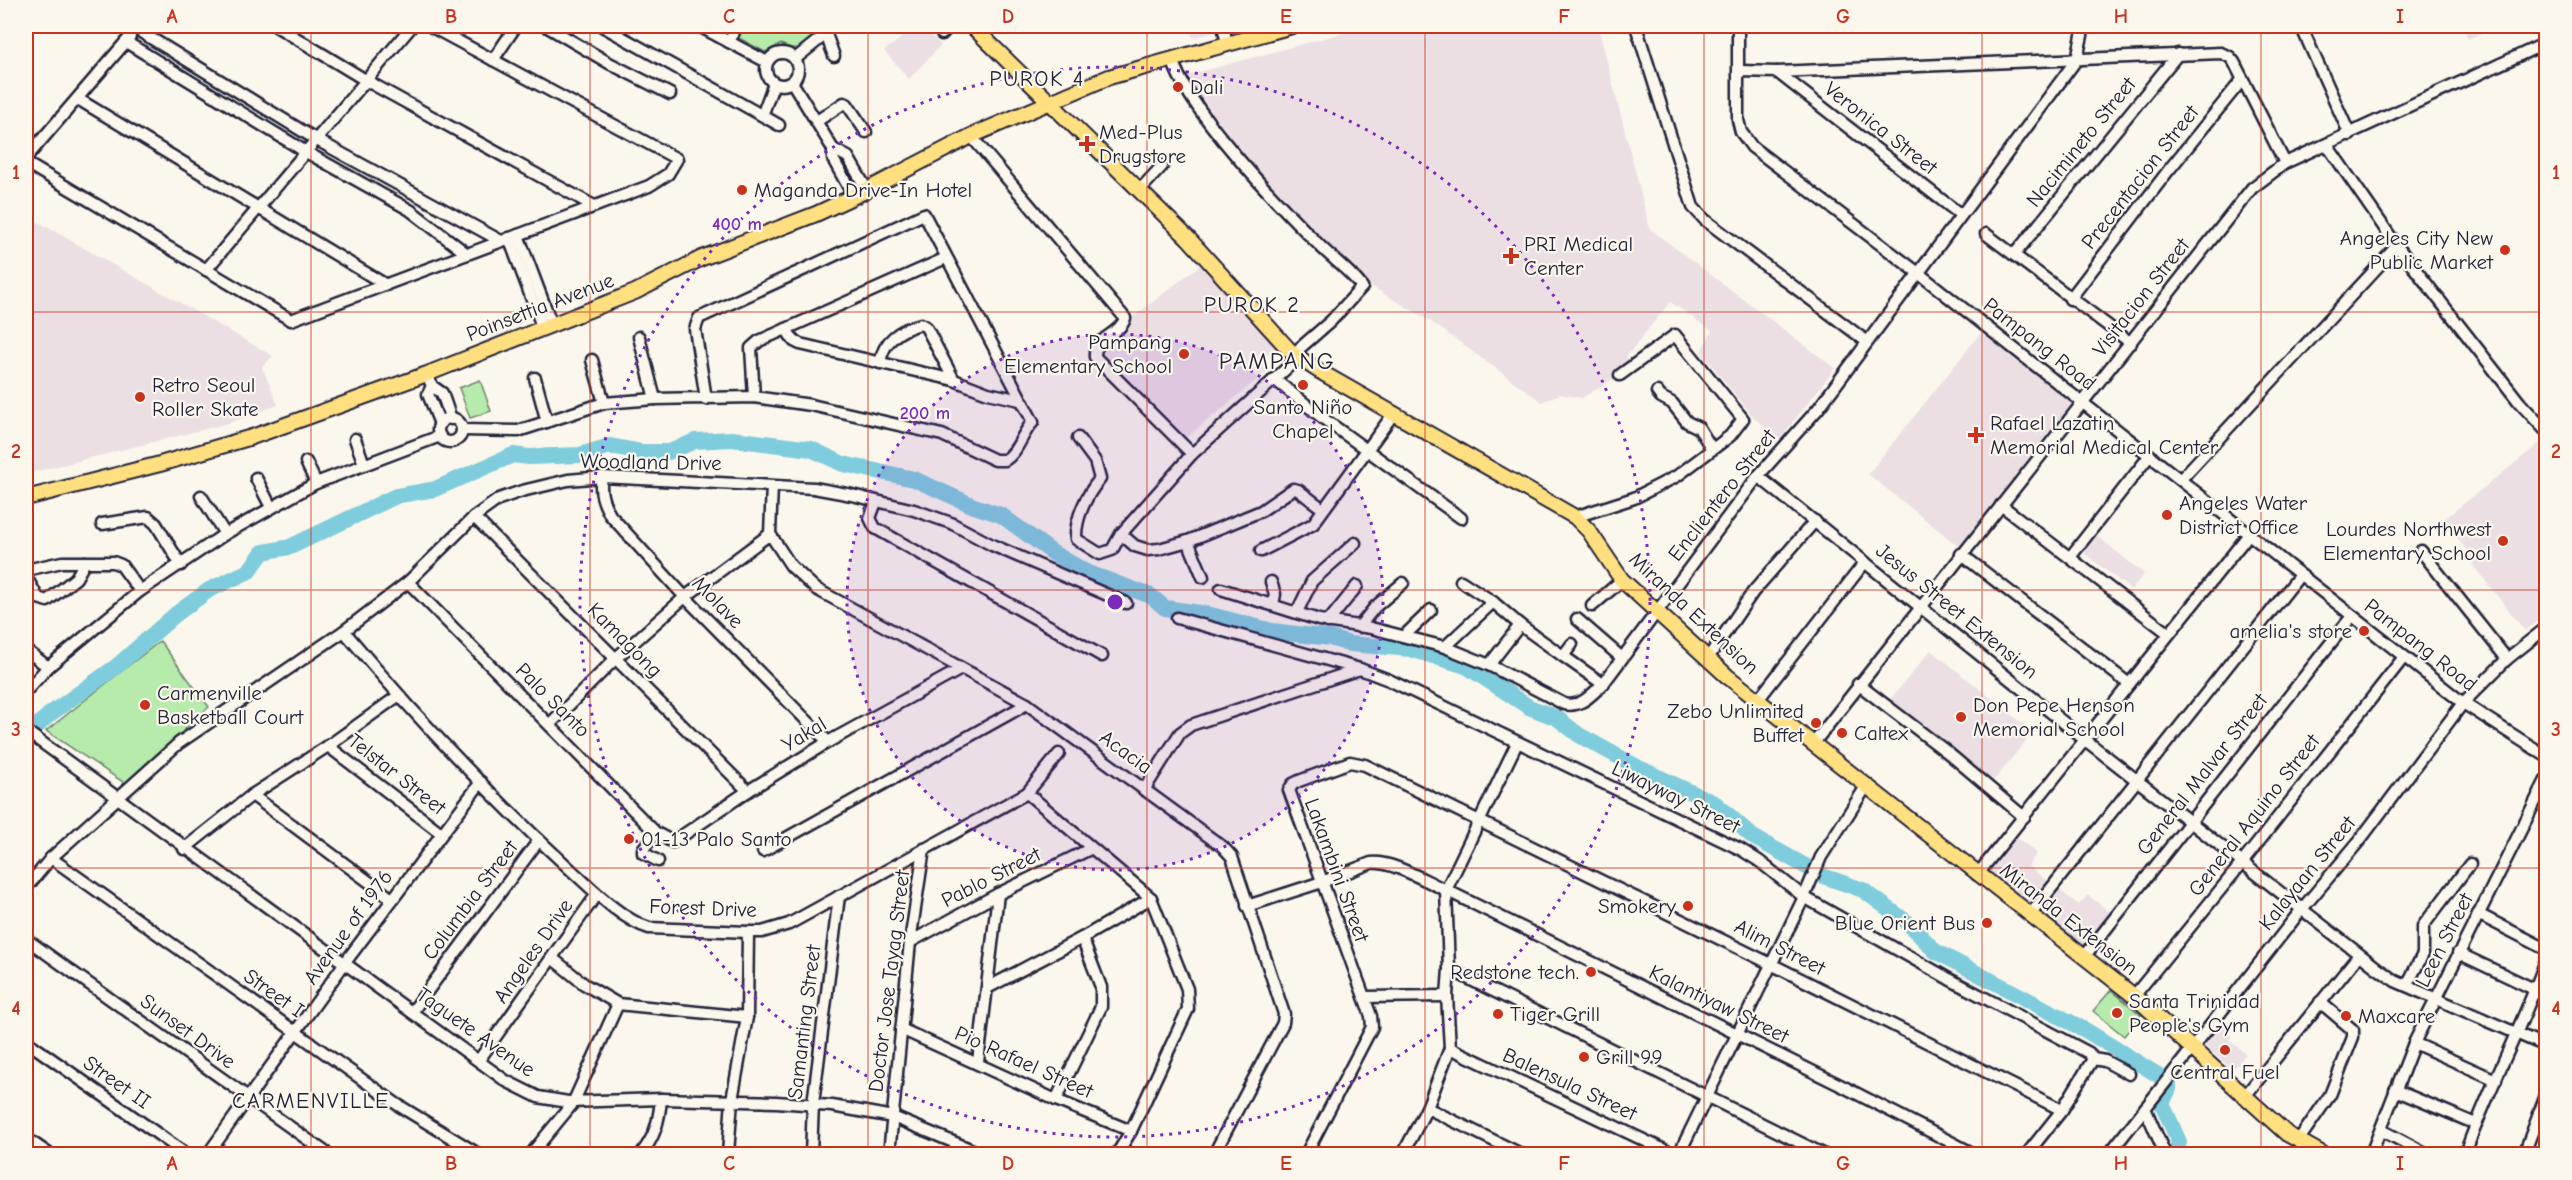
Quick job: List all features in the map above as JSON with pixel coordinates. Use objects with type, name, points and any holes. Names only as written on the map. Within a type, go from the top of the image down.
[{"type":"main road","name":"Miranda Extension","points":[[972,26],[1188,238],[1296,356],[1575,517],[1589,531],[1622,580],[1708,658],[1977,874],[2035,910],[2084,957],[2134,996],[2245,1096],[2298,1141],[2323,1155]]},
{"type":"main road","name":"Poinsettia Avenue","points":[[26,498],[160,464],[429,380],[548,327],[636,292],[702,258],[854,196],[971,136],[1050,101],[1109,77],[1292,26]]},
{"type":"street","points":[[276,26],[367,81],[594,206]]},
{"type":"street","points":[[206,270],[412,26]]},
{"type":"street","points":[[26,163],[291,320],[650,186],[668,174],[677,159],[430,26]]},
{"type":"street","points":[[494,60],[516,26]]},
{"type":"street","points":[[546,26],[609,63],[670,94]]},
{"type":"street","points":[[602,26],[763,113],[779,124]]},
{"type":"street","points":[[699,26],[767,62]]},
{"type":"street","points":[[729,42],[737,26]]},
{"type":"street","points":[[1223,26],[1227,43]]},
{"type":"street","name":"Pampang Road","points":[[1738,26],[1738,120],[1741,132],[1752,147],[1917,272],[2463,703],[2547,756]]},
{"type":"street","name":"Enclientero Street","points":[[1221,589],[1328,621],[1404,636],[1444,647],[1489,665],[1570,705],[1581,703],[1603,684],[1758,476],[1818,409],[1917,272],[2077,59],[2084,26]]},
{"type":"street","points":[[2301,26],[2350,135]]},
{"type":"street","points":[[26,158],[138,27],[317,140],[510,238],[548,327]]},
{"type":"street","points":[[1637,27],[1693,207],[1705,220],[1866,341]]},
{"type":"street","points":[[795,59],[824,30],[834,56]]},
{"type":"street","points":[[126,42],[306,152],[410,210],[467,254]]},
{"type":"street","name":"Visitacion Street","points":[[1813,744],[1961,554],[2131,343],[2239,202],[2262,179],[2285,163],[2327,146],[2547,43]]},
{"type":"street","points":[[780,52],[791,55],[795,59],[798,74],[792,82],[783,85],[774,83],[767,76],[767,62],[775,54],[780,52]]},
{"type":"street","points":[[1739,71],[1777,72],[2178,54],[2226,54],[2234,62],[2285,163]]},
{"type":"street","name":"Nacimineto Street","points":[[2014,255],[2178,54]]},
{"type":"street","points":[[1078,438],[1095,461],[1100,478],[1088,494],[1077,524],[1076,539],[1100,554],[1107,554],[1112,550],[1121,534],[1192,454],[1274,379],[1362,287],[1287,212],[1214,129],[1176,74],[1172,58]]},
{"type":"street","name":"Veronica Street","points":[[1777,72],[1961,215]]},
{"type":"street","name":"Precentacion Street","points":[[2070,299],[2168,171],[2242,80]]},
{"type":"street","points":[[792,82],[833,149],[848,158],[867,190]]},
{"type":"street","points":[[763,113],[774,83]]},
{"type":"street","points":[[78,99],[386,285]]},
{"type":"street","points":[[817,121],[844,103],[866,132]]},
{"type":"street","points":[[971,136],[1125,318],[1124,324],[1097,345],[1094,350],[1095,357],[1192,454]]},
{"type":"street","points":[[2327,146],[2397,246],[2520,403],[2547,430]]},
{"type":"street","points":[[833,149],[833,159],[854,196]]},
{"type":"street","points":[[1139,191],[1162,166]]},
{"type":"street","points":[[462,430],[518,431],[604,404],[656,399],[706,399],[754,396],[812,405],[942,435],[995,460],[1005,460],[1012,455],[1026,429],[1033,422],[924,214],[699,318],[695,328],[706,399]]},
{"type":"street","points":[[1986,234],[2131,343]]},
{"type":"street","points":[[2181,479],[2397,246]]},
{"type":"street","points":[[754,396],[751,348],[759,341],[946,258]]},
{"type":"street","points":[[880,363],[881,350],[886,344],[921,324],[926,327],[954,380]]},
{"type":"street","points":[[786,329],[800,344],[954,380],[988,393],[1020,400]]},
{"type":"street","points":[[1575,517],[1647,492],[1677,476],[1730,436],[1743,419],[1677,336],[1672,336],[1620,375]]},
{"type":"street","points":[[639,337],[656,399]]},
{"type":"street","points":[[592,360],[604,404]]},
{"type":"street","points":[[535,378],[547,422]]},
{"type":"street","points":[[1274,379],[1324,419],[1369,449],[1461,518]]},
{"type":"street","points":[[429,380],[442,393],[451,419]]},
{"type":"street","points":[[429,380],[428,394],[440,424],[440,436]]},
{"type":"street","points":[[1657,392],[1672,403],[1687,422],[1699,428],[1712,449]]},
{"type":"street","points":[[1261,550],[1313,524],[1394,413]]},
{"type":"street","points":[[440,424],[451,419],[459,422],[462,430],[460,437],[453,442],[446,441],[440,436]]},
{"type":"street","points":[[26,691],[48,667],[140,591],[225,534],[316,483],[440,436]]},
{"type":"street","points":[[355,440],[364,464]]},
{"type":"street","points":[[2071,556],[2150,455]]},
{"type":"street","points":[[306,462],[316,483]]},
{"type":"street","name":"Jesus Street Extension","points":[[1758,476],[1919,608],[2359,955],[2395,981],[2547,1046]]},
{"type":"street","name":"Woodland Drive","points":[[26,888],[51,858],[178,743],[344,631],[408,582],[474,517],[499,499],[522,491],[568,480],[602,477],[814,488],[914,510],[951,524],[992,545],[1126,603]]},
{"type":"street","name":"Molave","points":[[602,477],[601,495],[610,515],[685,597],[828,742]]},
{"type":"street","points":[[256,478],[271,507]]},
{"type":"street","points":[[550,724],[616,658],[685,597],[770,534],[772,486]]},
{"type":"street","points":[[1121,534],[1136,546],[1148,549],[1188,541],[1261,511],[1293,489],[1298,490],[1323,509]]},
{"type":"street","points":[[201,496],[225,534]]},
{"type":"street","points":[[876,502],[870,518],[875,528],[1102,656]]},
{"type":"street","points":[[2001,505],[2071,556],[2168,633]]},
{"type":"street","points":[[102,524],[148,517],[156,524],[181,565]]},
{"type":"street","name":"Kamagong","points":[[474,517],[748,791]]},
{"type":"street","points":[[1708,658],[1754,592],[1815,521]]},
{"type":"street","name":"Acacia","points":[[770,534],[791,566],[816,589],[1027,704],[1227,851],[1232,857],[1283,1008],[1283,1023],[1214,1154]]},
{"type":"street","points":[[1977,874],[2249,534]]},
{"type":"street","points":[[1188,541],[1203,577]]},
{"type":"street","points":[[1298,612],[1312,581],[1355,543]]},
{"type":"street","points":[[2421,551],[2508,658]]},
{"type":"street","points":[[1961,554],[2129,684]]},
{"type":"street","points":[[26,570],[62,561],[114,561],[121,565],[140,591]]},
{"type":"street","points":[[26,577],[38,598],[47,601],[76,578],[85,562]]},
{"type":"street","points":[[1758,700],[1865,562]]},
{"type":"street","points":[[2035,910],[2300,575]]},
{"type":"street","points":[[1592,606],[1622,580]]},
{"type":"street","points":[[1461,581],[1603,684]]},
{"type":"street","name":"Palo Santo","points":[[408,582],[656,833],[673,842]]},
{"type":"street","points":[[1271,582],[1275,594],[1273,605]]},
{"type":"street","points":[[1359,627],[1375,607],[1403,583]]},
{"type":"street","points":[[1328,621],[1357,586]]},
{"type":"street","points":[[1444,647],[1493,602]]},
{"type":"street","points":[[1404,636],[1431,610]]},
{"type":"street","name":"General Malvar Street","points":[[2084,957],[2352,616]]},
{"type":"street","name":"Liwayway Street","points":[[1177,618],[1360,669],[1389,680],[1740,849],[1804,897],[1949,979],[2089,1053],[2093,1059],[2106,1061],[2128,1074]]},
{"type":"street","points":[[1577,620],[1623,657]]},
{"type":"street","points":[[1489,665],[1520,625]]},
{"type":"street","name":"Kalayaan Street","points":[[2109,1155],[2302,909],[2360,840],[2463,703],[2508,658],[2547,628]]},
{"type":"street","name":"Forest Drive","points":[[344,631],[398,696],[539,840],[597,894],[639,926],[649,928],[762,932],[789,924],[1027,793],[1059,754]]},
{"type":"street","points":[[1563,656],[1572,644]]},
{"type":"street","points":[[26,650],[48,667]]},
{"type":"street","name":"General Aquino Street","points":[[2134,996],[2404,657]]},
{"type":"street","name":"Yakal","points":[[673,842],[748,791],[828,742],[961,669]]},
{"type":"street","points":[[1144,790],[1180,733],[1191,725],[1360,669]]},
{"type":"street","points":[[1858,684],[1947,752],[2024,817]]},
{"type":"street","points":[[184,849],[252,795],[328,746],[398,696]]},
{"type":"street","points":[[763,851],[1027,704]]},
{"type":"street","name":"Taguete Avenue","points":[[30,735],[506,1081],[538,1097],[573,1103],[661,1099],[813,1104],[893,1117],[982,1155]]},
{"type":"street","points":[[1403,1155],[1427,1108],[1450,1048],[1446,890],[1517,743]]},
{"type":"street","name":"Telstar Street","points":[[328,746],[441,833]]},
{"type":"street","name":"Lakambini Street","points":[[1306,1155],[1369,1036],[1372,1021],[1289,795],[1293,784],[1357,762],[1479,821]]},
{"type":"street","name":"Leen Street","points":[[2371,1155],[2414,1043],[2547,780]]},
{"type":"street","name":"Avenue of 1976","points":[[208,1155],[344,964],[481,782]]},
{"type":"street","points":[[1679,1155],[1804,897],[1818,863],[1867,786]]},
{"type":"street","points":[[1027,793],[1090,849],[1151,898],[1187,989],[1188,1009],[1131,1131],[1117,1155]]},
{"type":"street","points":[[252,795],[392,899]]},
{"type":"street","name":"Alim Street","points":[[1479,821],[2062,1110]]},
{"type":"street","points":[[656,833],[643,849],[643,853],[658,861]]},
{"type":"street","name":"Columbia Street","points":[[412,1012],[539,840]]},
{"type":"street","name":"Doctor Jose Tayag Street","points":[[890,1155],[910,942],[924,849]]},
{"type":"street","name":"Pablo Street","points":[[910,942],[998,894],[1090,849]]},
{"type":"street","name":"Street I","points":[[51,858],[398,1105],[478,1155]]},
{"type":"street","name":"Kalantiyaw Street","points":[[1247,906],[1322,882],[1371,863],[1380,862],[1446,890],[1846,1088],[1974,1155]]},
{"type":"street","points":[[2407,985],[2423,954],[2423,926],[2470,864]]},
{"type":"street","name":"Angeles Drive","points":[[479,1060],[597,894]]},
{"type":"street","points":[[978,1062],[989,987],[998,894]]},
{"type":"street","name":"Samanting Street","points":[[811,1155],[813,1104],[839,896]]},
{"type":"street","points":[[989,987],[1082,938],[1151,898]]},
{"type":"street","points":[[2478,914],[2547,949]]},
{"type":"street","points":[[728,1155],[732,1100],[747,1017],[748,932]]},
{"type":"street","points":[[1056,1100],[1101,1007],[1101,987],[1082,938]]},
{"type":"street","name":"Sunset Drive","points":[[26,939],[328,1155]]},
{"type":"street","points":[[2458,953],[2536,990]]},
{"type":"street","points":[[2245,1096],[2359,955]]},
{"type":"street","points":[[552,958],[584,984],[618,1004],[747,1017]]},
{"type":"street","points":[[2465,1155],[2476,1124],[2518,1033],[2547,960]]},
{"type":"street","points":[[1449,969],[1823,1155]]},
{"type":"street","points":[[1364,997],[1447,996]]},
{"type":"street","points":[[2298,1141],[2330,1095],[2353,1037],[2353,1030],[2320,1002]]},
{"type":"street","points":[[531,1155],[573,1103],[618,1004]]},
{"type":"street","name":"Pio Rafael Street","points":[[901,1029],[978,1062],[1056,1100],[1131,1131]]},
{"type":"street","name":"Street II","points":[[26,1041],[186,1155]]},
{"type":"street","points":[[2414,1043],[2496,1080]]},
{"type":"street","name":"Balensula Street","points":[[1450,1048],[1673,1155]]},
{"type":"street","points":[[2027,1155],[2062,1110],[2093,1059]]},
{"type":"street","points":[[2395,1090],[2476,1124]]},
{"type":"street","points":[[2524,1155],[2547,1095]]},
{"type":"street","points":[[641,1155],[653,1139],[661,1099]]},
{"type":"street","points":[[1427,1108],[1521,1155]]},
{"type":"street","points":[[2145,1108],[2165,1155]]},
{"type":"street","points":[[2381,1130],[2427,1155]]},
{"type":"street","points":[[26,1138],[49,1155]]},
{"type":"shaded area","points":[[917,26],[921,26],[941,45],[909,79],[884,51]]},
{"type":"shaded area","points":[[1189,26],[1220,26],[1221,30],[1193,38]]},
{"type":"shaded area","name":"PRI Medical Center","points":[[1369,26],[1598,26],[1650,229],[1835,368],[1780,439],[1754,418],[1701,352],[1712,331],[1670,302],[1626,357],[1635,365],[1582,398],[1560,394],[1542,402],[1430,321],[1364,282],[1262,179],[1185,76]]},
{"type":"shaded area","points":[[2462,26],[2497,26],[2468,39]]},
{"type":"shaded area","points":[[26,215],[273,356],[262,367],[278,405],[229,423],[26,474]]},
{"type":"shaded area","name":"Pampang Elementary School","points":[[1203,263],[1277,347],[1261,360],[1269,370],[1184,440],[1093,348]]},
{"type":"shaded area","name":"Rafael Lazatin Memorial Medical Center","points":[[1984,329],[2078,404],[1962,549],[1868,474]]},
{"type":"shaded area","name":"Lourdes Northwest Elementary School","points":[[2545,439],[2546,614],[2525,631],[2472,564],[2475,561],[2443,520]]},
{"type":"shaded area","points":[[2096,535],[2144,574],[2131,590],[2083,552]]},
{"type":"shaded area","name":"Don Pepe Henson Memorial School","points":[[1931,650],[2033,732],[1991,784],[1888,702]]},
{"type":"shaded area","points":[[2014,835],[2037,853],[2028,866],[2079,905],[2088,895],[2115,916],[2087,952],[1984,873]]},
{"type":"shaded area","name":"Central Fuel","points":[[2225,1021],[2233,1028],[2229,1034],[2232,1036],[2229,1040],[2246,1054],[2233,1070],[2203,1045]]},
{"type":"green space","points":[[743,26],[818,26],[820,32],[807,44],[798,48],[781,44],[765,52],[737,37]]},
{"type":"green space","points":[[480,380],[491,411],[470,418],[459,388]]},
{"type":"green space","points":[[160,641],[209,707],[126,784],[46,731]]},
{"type":"green space","name":"Santa Trinidad People's Gym","points":[[2111,990],[2141,1015],[2124,1036],[2093,1011]]},
{"type":"waterway","points":[[26,736],[50,714],[117,666],[176,614],[209,590],[249,571],[263,552],[290,547],[396,496],[435,489],[513,455],[529,457],[580,455],[610,446],[642,452],[669,452],[695,441],[732,439],[811,449],[843,464],[914,479],[974,506],[1001,515],[1053,553],[1086,572],[1151,596],[1165,608],[1207,614],[1272,631],[1330,638],[1350,644],[1411,649],[1466,666],[1529,707],[1557,718],[1579,735],[1639,768],[1716,804],[1753,837],[1823,876],[1863,890],[1908,923],[1935,951],[2087,1031],[2169,1082],[2169,1089],[2162,1103],[2179,1142],[2177,1149],[2179,1154]]},
{"type":"place","name":"Dali","points":[[1178,87]]},
{"type":"place","name":"Med-Plus Drugstore","points":[[1087,144]]},
{"type":"place","name":"Maganda Drive-In Hotel","points":[[742,190]]},
{"type":"place","name":"Angeles City New Public Market","points":[[2505,250]]},
{"type":"place","name":"PRI Medical Center","points":[[1511,256]]},
{"type":"place","name":"Pampang Elementary School","points":[[1184,354]]},
{"type":"place","name":"Santo Niño Chapel","points":[[1303,385]]},
{"type":"place","name":"Retro Seoul Roller Skate","points":[[140,397]]},
{"type":"place","name":"Rafael Lazatin Memorial Medical Center","points":[[1976,435]]},
{"type":"place","name":"Angeles Water District Office","points":[[2167,515]]},
{"type":"place","name":"Lourdes Northwest Elementary School","points":[[2503,541]]},
{"type":"place","name":"amelia's store","points":[[2364,631]]},
{"type":"place","name":"Carmenville Basketball Court","points":[[145,705]]},
{"type":"place","name":"Don Pepe Henson Memorial School","points":[[1961,717]]},
{"type":"place","name":"Zebo Unlimited Buffet","points":[[1816,723]]},
{"type":"place","name":"Caltex","points":[[1842,733]]},
{"type":"place","name":"01-13 Palo Santo","points":[[629,839]]},
{"type":"place","name":"Smokery","points":[[1688,906]]},
{"type":"place","name":"Blue Orient Bus","points":[[1987,923]]},
{"type":"place","name":"Redstone tech.","points":[[1591,972]]},
{"type":"place","name":"Santa Trinidad People's Gym","points":[[2117,1013]]},
{"type":"place","name":"Tiger Grill","points":[[1498,1014]]},
{"type":"place","name":"Maxcare","points":[[2346,1016]]},
{"type":"place","name":"Central Fuel","points":[[2225,1050]]},
{"type":"place","name":"Grill 99","points":[[1584,1057]]},
{"type":"district","name":"PUROK 4","points":[[1037,78]]},
{"type":"district","name":"PUROK 2","points":[[1252,304]]},
{"type":"district","name":"PAMPANG","points":[[1277,361]]},
{"type":"district","name":"CARMENVILLE","points":[[311,1100]]}]
